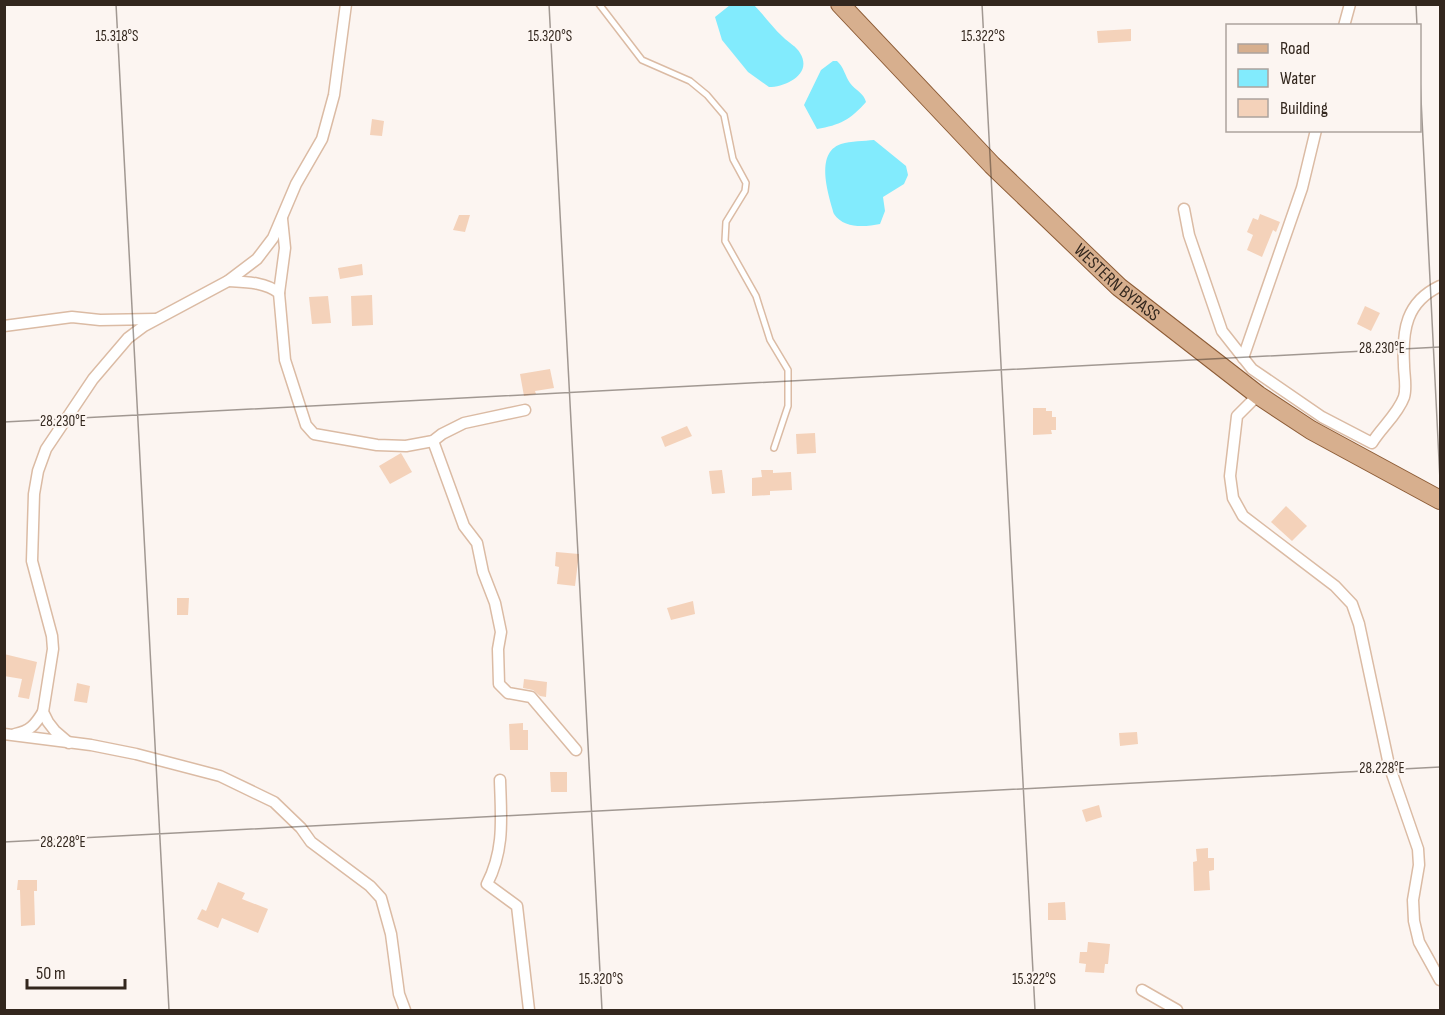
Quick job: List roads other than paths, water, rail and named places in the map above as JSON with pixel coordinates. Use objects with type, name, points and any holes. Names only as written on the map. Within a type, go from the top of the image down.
[{"type":"main road","name":"WESTERN BYPASS","points":[[840,4],[992,165],[1119,287],[1258,395],[1311,430],[1440,500]]},
{"type":"street","points":[[6,735],[27,732],[36,724],[43,712],[53,649],[52,636],[32,561],[34,494],[45,449],[93,379],[128,338],[155,320],[228,281],[257,259],[273,238],[296,184],[322,139],[334,95],[346,4]]},
{"type":"street","points":[[1345,24],[1350,4]]},
{"type":"street","points":[[1243,358],[1302,188],[1316,132]]},
{"type":"street","points":[[1184,209],[1189,236],[1222,331],[1243,358],[1252,369],[1322,417],[1372,443],[1400,406],[1404,395],[1403,340],[1406,323],[1413,309],[1423,297],[1440,286]]},
{"type":"street","points":[[282,219],[285,248],[279,293],[285,360],[306,425],[314,434],[377,445],[406,446],[433,441],[464,423],[525,410]]},
{"type":"street","points":[[228,281],[258,283],[273,288],[279,293]]},
{"type":"street","points":[[4,326],[72,317],[100,320],[155,320]]},
{"type":"street","points":[[1258,395],[1237,416],[1230,476],[1233,498],[1243,516],[1260,531],[1308,564],[1335,586],[1352,604],[1359,624],[1389,765],[1419,849],[1419,866],[1413,900],[1414,921],[1419,942],[1440,980]]},
{"type":"street","points":[[433,441],[464,526],[477,543],[483,572],[495,603],[501,632],[498,649],[499,684],[508,693],[531,697],[576,750]]},
{"type":"street","points":[[43,712],[55,731],[69,743]]},
{"type":"street","points":[[6,735],[136,754],[220,776],[274,802],[301,828],[311,842],[364,881],[381,898],[391,934],[399,994],[405,1011]]},
{"type":"street","points":[[500,780],[501,841],[496,867],[487,884],[517,906],[529,1011]]},
{"type":"street","points":[[1142,990],[1177,1011]]},
{"type":"lane","points":[[599,4],[642,60],[690,81],[720,108],[724,115],[733,159],[746,183],[745,191],[726,222],[725,242],[756,296],[770,340],[788,370],[788,406],[774,448]]},
{"type":"water","points":[[730,5],[754,5],[797,49],[803,60],[803,67],[796,78],[783,85],[769,87],[748,72],[722,40],[715,17]]},
{"type":"water","points":[[833,61],[839,63],[850,83],[866,102],[844,121],[817,129],[804,105],[821,70]]},
{"type":"water","points":[[874,140],[906,166],[908,175],[904,184],[883,197],[885,211],[880,224],[849,225],[834,214],[827,186],[828,156],[841,144]]}]
